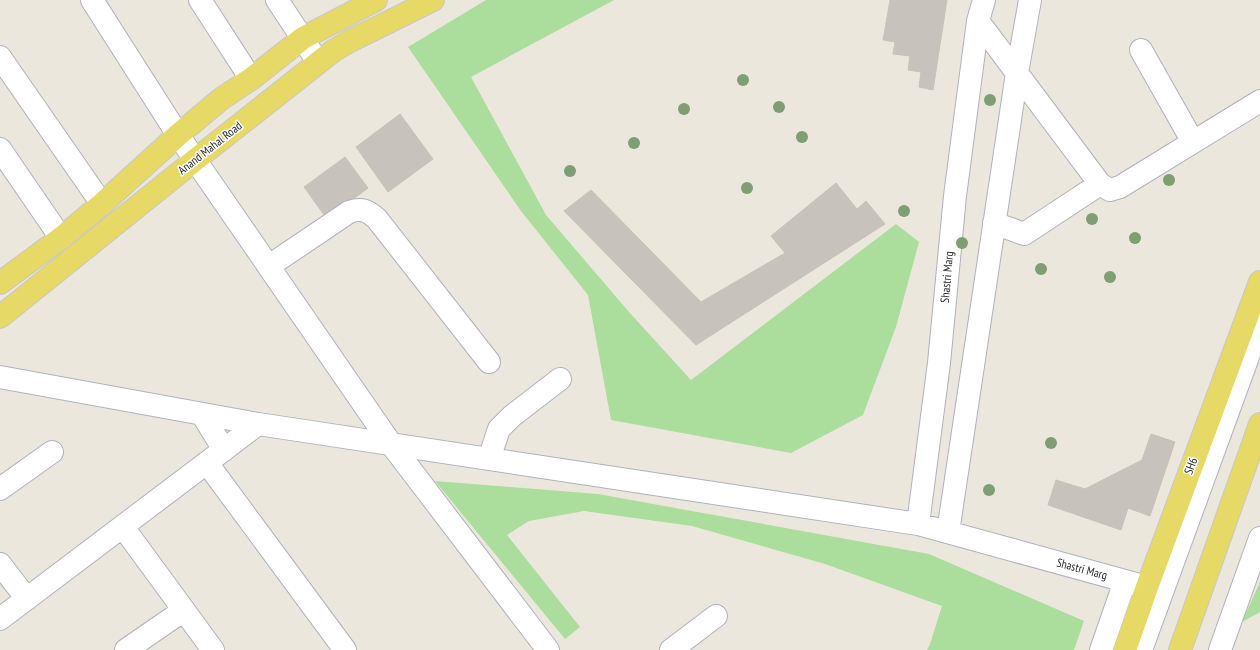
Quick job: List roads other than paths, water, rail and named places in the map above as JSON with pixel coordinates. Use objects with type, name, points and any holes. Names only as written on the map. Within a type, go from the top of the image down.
[{"type":"main road","points":[[0,283],[61,238],[102,204],[178,135],[221,100],[251,79],[303,38],[376,0]]},
{"type":"main road","name":"Anand Mahal Road","points":[[0,317],[318,62],[350,41],[432,0]]},
{"type":"main road","name":"SH6","points":[[1125,650],[1260,282]]},
{"type":"main road","points":[[1180,650],[1260,424]]},
{"type":"street","points":[[92,0],[178,135],[391,444],[548,650]]},
{"type":"street","points":[[200,0],[251,79]]},
{"type":"street","points":[[277,0],[318,62]]},
{"type":"street","name":"Shastri Marg","points":[[984,0],[978,21],[954,196],[939,363],[918,524],[1147,587]]},
{"type":"street","points":[[948,532],[1017,73],[1030,0]]},
{"type":"street","points":[[978,21],[1100,184],[1110,190],[1120,187],[1260,101]]},
{"type":"street","points":[[1141,50],[1193,142]]},
{"type":"street","points":[[0,57],[102,204]]},
{"type":"street","points":[[0,149],[61,238]]},
{"type":"street","points":[[994,223],[1024,234],[1100,184]]},
{"type":"street","points":[[269,266],[349,212],[357,209],[368,211],[377,219],[488,362]]},
{"type":"street","points":[[1141,650],[1260,324]]},
{"type":"street","points":[[1157,650],[1260,366]]},
{"type":"street","points":[[0,377],[258,424],[918,524]]},
{"type":"street","points":[[489,459],[499,429],[512,416],[560,379]]},
{"type":"street","points":[[202,414],[224,450]]},
{"type":"street","points":[[0,619],[258,424]]},
{"type":"street","points":[[0,489],[52,452]]},
{"type":"street","points":[[207,463],[345,650]]},
{"type":"street","points":[[122,527],[213,650]]},
{"type":"street","points":[[1220,650],[1260,538]]},
{"type":"street","points":[[0,564],[27,599]]},
{"type":"street","points":[[1101,650],[1125,581]]},
{"type":"street","points":[[126,650],[184,610]]},
{"type":"street","points":[[671,650],[716,616]]}]
